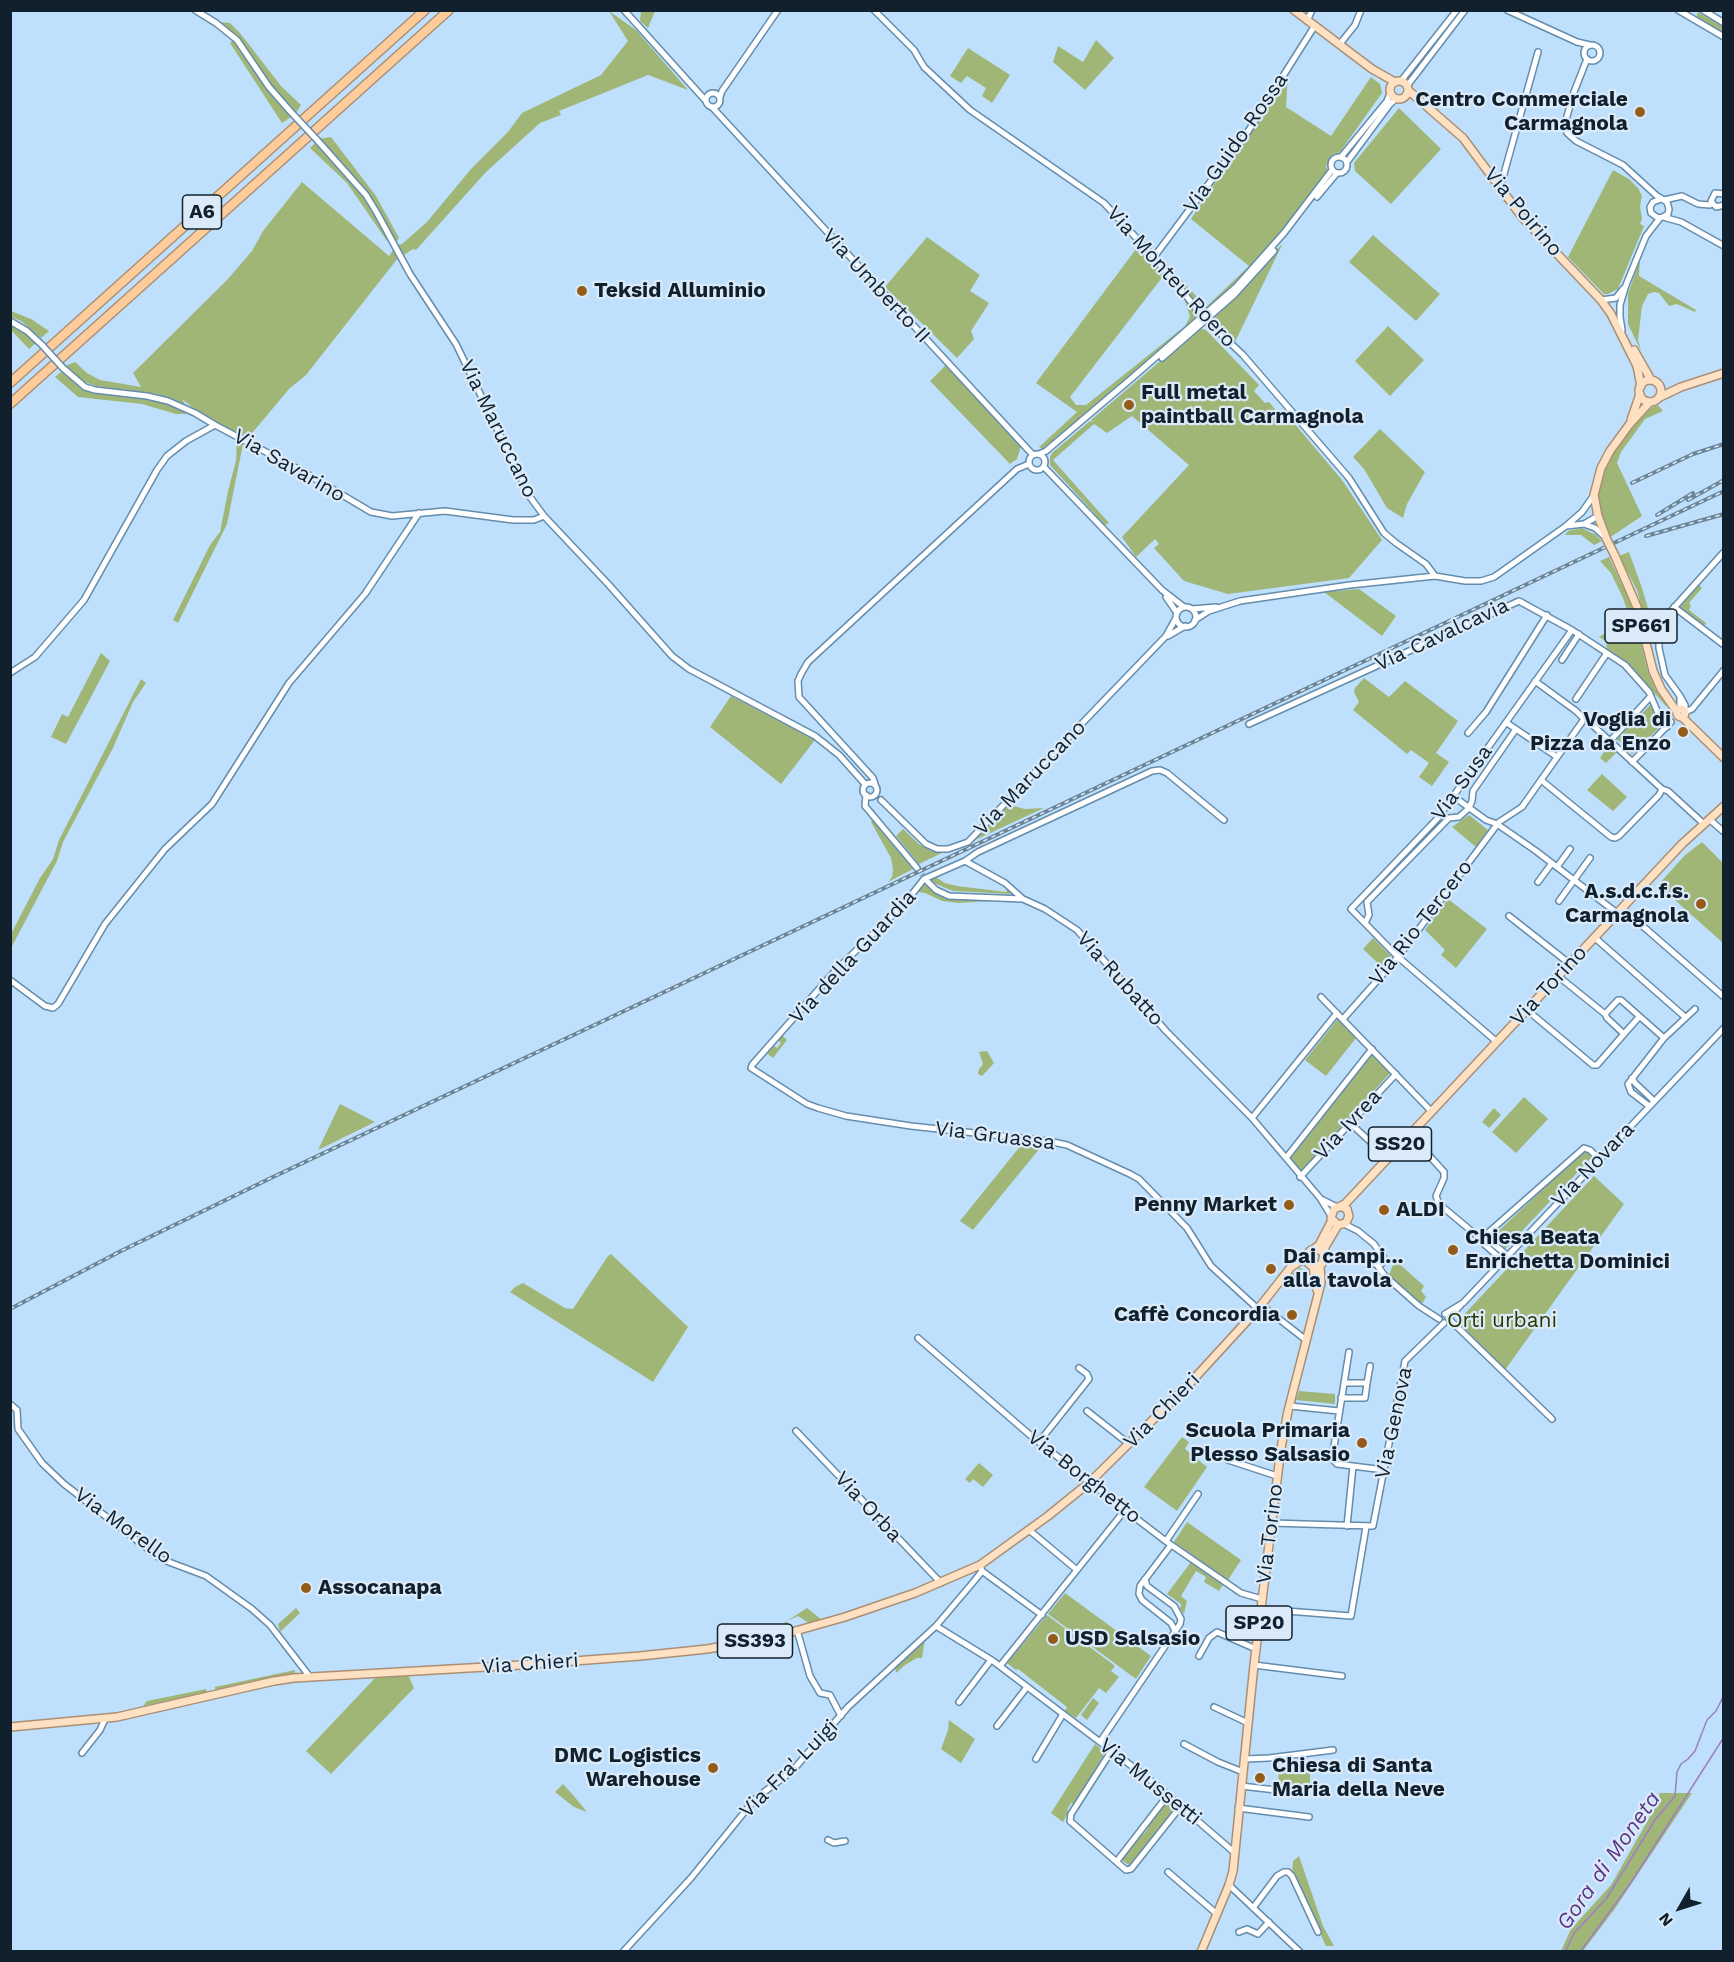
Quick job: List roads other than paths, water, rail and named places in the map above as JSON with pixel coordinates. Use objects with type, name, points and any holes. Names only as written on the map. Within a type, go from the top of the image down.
[{"type":"highway","name":"A6","points":[[10,383],[425,10]]},
{"type":"highway","name":"A6","points":[[10,404],[449,10]]},
{"type":"main road","name":"Via Poirino","points":[[1294,10],[1314,27],[1427,108],[1463,138],[1537,234],[1601,300],[1637,366],[1640,390]]},
{"type":"main road","name":"Via Poirino","points":[[1614,321],[1622,330],[1651,381]]},
{"type":"main road","name":"SP661","points":[[1721,755],[1666,696],[1653,671],[1637,607],[1597,514],[1594,495],[1601,468],[1610,451],[1650,402],[1681,387],[1724,373]]},
{"type":"main road","points":[[1650,402],[1644,400],[1640,390],[1645,382],[1651,381],[1659,385],[1681,387]]},
{"type":"main road","points":[[1659,385],[1660,397]]},
{"type":"main road","name":"SP661","points":[[1629,425],[1640,390]]},
{"type":"main road","points":[[1721,755],[1724,764]]},
{"type":"main road","name":"Via Torino","points":[[1710,819],[1724,800]]},
{"type":"main road","name":"Via Torino","points":[[1432,1112],[1682,844],[1724,806]]},
{"type":"main road","name":"SS20","points":[[1314,1249],[1389,1159],[1432,1112]]},
{"type":"main road","name":"SS20","points":[[1324,1254],[1340,1216]]},
{"type":"main road","points":[[1312,1263],[1324,1260],[1324,1254],[1314,1249]]},
{"type":"main road","name":"Via Chieri","points":[[10,1727],[105,1719],[274,1681],[640,1656],[742,1643],[845,1617],[941,1583],[981,1568],[1090,1482],[1203,1369],[1259,1307],[1291,1267],[1312,1263],[1309,1251],[1314,1249]]},
{"type":"main road","name":"Via Torino","points":[[1201,1952],[1229,1886],[1235,1853],[1254,1665],[1278,1476],[1290,1406],[1317,1293],[1312,1263]]},
{"type":"street","name":"Via Maruccano","points":[[195,10],[237,40],[269,87],[366,195],[410,274],[456,344],[530,497],[544,516],[672,656],[689,669],[815,736],[839,755],[865,784]]},
{"type":"street","points":[[624,10],[699,94],[715,106],[719,94],[778,10]]},
{"type":"street","name":"Via Monteu Roero","points":[[874,10],[914,50],[924,67],[955,96],[985,121],[1104,203],[1154,257],[1205,318],[1243,355],[1349,478],[1384,533],[1426,564],[1435,576]]},
{"type":"street","points":[[1307,21],[1312,10]]},
{"type":"street","points":[[1339,45],[1355,26],[1361,10]]},
{"type":"street","points":[[1044,467],[1048,453],[1258,270],[1334,171],[1346,170],[1347,162],[1390,104],[1408,74],[1457,10]]},
{"type":"street","points":[[1334,171],[1330,165],[1332,160],[1341,157],[1465,10]]},
{"type":"street","points":[[1507,10],[1577,42],[1598,47],[1600,54],[1595,60],[1587,59]]},
{"type":"street","points":[[1678,10],[1724,37]]},
{"type":"street","points":[[1702,10],[1724,23]]},
{"type":"street","name":"Via Guido Rossa","points":[[1154,257],[1249,130],[1314,27]]},
{"type":"street","points":[[1577,42],[1587,59],[1565,123],[1566,133],[1576,141],[1623,165],[1666,202],[1681,222],[1724,246]]},
{"type":"street","points":[[1584,52],[1590,45]]},
{"type":"street","points":[[1500,188],[1538,52]]},
{"type":"street","points":[[706,98],[719,94]]},
{"type":"street","name":"Via Umberto II","points":[[715,106],[721,116],[1036,454]]},
{"type":"street","points":[[1341,157],[1347,162]]},
{"type":"street","points":[[1641,179],[1648,191],[1653,215],[1681,222]]},
{"type":"street","points":[[1622,330],[1620,305],[1646,236],[1651,207],[1655,200],[1666,202],[1677,196],[1704,204],[1712,200],[1717,192],[1724,194]]},
{"type":"street","points":[[1712,200],[1716,207],[1724,205]]},
{"type":"street","points":[[1646,236],[1668,214],[1666,202]]},
{"type":"street","points":[[1601,300],[1616,298],[1626,285]]},
{"type":"street","points":[[866,795],[875,794],[873,778],[799,697],[798,681],[808,662],[1020,467],[1029,464],[1036,454],[1046,451],[1205,318]]},
{"type":"street","points":[[10,321],[27,331],[85,387],[168,401],[215,425]]},
{"type":"street","name":"Via Savarino","points":[[10,673],[35,657],[84,600],[151,480],[167,456],[186,441],[215,425],[302,471],[371,513],[392,516],[445,510],[513,520],[534,520],[544,516]]},
{"type":"street","points":[[1036,454],[1045,459]]},
{"type":"street","points":[[1029,464],[1031,468],[1038,470],[1044,467]]},
{"type":"street","points":[[1044,467],[1162,590],[1184,607],[1192,609],[1224,606]]},
{"type":"street","points":[[1162,590],[1177,616],[1178,623],[1190,626],[1209,611],[1240,601],[1350,585],[1435,576],[1481,581],[1494,577],[1566,526],[1582,512],[1594,495]]},
{"type":"street","points":[[1582,512],[1591,509],[1597,514],[1584,524]]},
{"type":"street","points":[[10,980],[45,1006],[53,1008],[58,1004],[105,924],[165,849],[213,804],[288,683],[365,594],[419,513]]},
{"type":"street","points":[[1566,526],[1584,524],[1595,528],[1607,540]]},
{"type":"street","points":[[1681,714],[1680,696],[1667,680],[1659,648],[1659,629],[1674,607],[1724,552]]},
{"type":"street","name":"Via Cavalcavia","points":[[1249,724],[1515,601],[1548,615],[1625,665],[1640,679],[1651,696],[1660,720],[1669,724]]},
{"type":"street","points":[[1177,616],[1184,607]]},
{"type":"street","points":[[1674,607],[1724,645]]},
{"type":"street","points":[[1192,609],[1196,615],[1195,620]]},
{"type":"street","points":[[1468,733],[1486,712],[1548,615]]},
{"type":"street","name":"Via Maruccano","points":[[881,800],[926,844],[937,849],[948,849],[968,842],[1166,636],[1177,616]]},
{"type":"street","name":"Via Maruccano","points":[[1166,636],[1185,626]]},
{"type":"street","name":"Via Susa","points":[[1497,1042],[1398,957],[1351,909],[1437,819],[1572,630]]},
{"type":"street","points":[[1562,660],[1579,634]]},
{"type":"street","points":[[1576,699],[1607,653]]},
{"type":"street","points":[[1632,762],[1669,724],[1681,714],[1695,707],[1724,670]]},
{"type":"street","points":[[1535,681],[1611,740],[1662,789],[1710,819],[1724,832]]},
{"type":"street","points":[[1611,740],[1651,696]]},
{"type":"street","name":"Via Rio Tercero","points":[[1343,1019],[1398,957],[1497,824],[1522,807],[1584,720]]},
{"type":"street","points":[[1507,723],[1557,757]]},
{"type":"street","name":"Via Susa","points":[[1365,923],[1369,915],[1367,902],[1449,818],[1459,817],[1469,808],[1473,791],[1516,729]]},
{"type":"street","name":"Via della Guardia","points":[[751,1068],[835,971],[905,903],[924,879],[1152,771],[1167,772],[1224,820]]},
{"type":"street","points":[[1541,780],[1615,838],[1619,837],[1662,789]]},
{"type":"street","points":[[874,784],[865,784],[863,788],[866,795],[865,806],[917,868]]},
{"type":"street","points":[[1453,796],[1486,820],[1497,824],[1620,911],[1724,997]]},
{"type":"street","points":[[1538,882],[1570,849]]},
{"type":"street","points":[[1559,901],[1590,858]]},
{"type":"street","points":[[965,861],[1005,884],[1023,899]]},
{"type":"street","name":"Via Rubatto","points":[[927,881],[936,890],[949,896],[1023,899],[1045,909],[1084,935],[1166,1031],[1252,1118],[1320,1198]]},
{"type":"street","points":[[1509,916],[1570,964]]},
{"type":"street","points":[[1594,937],[1685,1017]]},
{"type":"street","points":[[1558,976],[1605,1014],[1624,1034]]},
{"type":"street","points":[[1321,997],[1432,1112]]},
{"type":"street","points":[[1605,1014],[1620,1000],[1664,1038]]},
{"type":"street","points":[[1649,1106],[1631,1092],[1628,1084],[1664,1038],[1695,1009]]},
{"type":"street","points":[[1527,1010],[1593,1065],[1597,1065],[1639,1017]]},
{"type":"street","points":[[1252,1118],[1337,1013]]},
{"type":"street","name":"Via Novara","points":[[1443,1320],[1456,1312],[1505,1257],[1724,1028]]},
{"type":"street","points":[[1286,1158],[1372,1049]]},
{"type":"street","name":"Via Gruassa","points":[[751,1068],[807,1104],[846,1116],[911,1126],[1048,1141],[1067,1145],[1130,1174],[1139,1179],[1187,1228],[1211,1266],[1259,1307],[1305,1340]]},
{"type":"street","name":"Via Ivrea","points":[[1300,1176],[1396,1074]]},
{"type":"street","points":[[1632,1078],[1654,1101]]},
{"type":"street","points":[[1350,1123],[1389,1159]]},
{"type":"street","points":[[1411,1135],[1443,1172],[1444,1178],[1436,1196],[1439,1204],[1481,1239],[1487,1239],[1505,1257]]},
{"type":"street","points":[[1481,1239],[1584,1148],[1590,1149],[1599,1159]]},
{"type":"street","points":[[1320,1198],[1340,1216]]},
{"type":"street","points":[[1320,1198],[1370,1242],[1377,1253],[1384,1257],[1380,1264]]},
{"type":"street","points":[[1377,1253],[1372,1262],[1380,1264],[1390,1280],[1427,1313],[1454,1325],[1552,1419]]},
{"type":"street","name":"Via Genova","points":[[1261,1609],[1351,1616],[1367,1527],[1373,1526],[1375,1521],[1405,1361],[1443,1320]]},
{"type":"street","name":"Via Borghetto","points":[[918,1338],[1040,1442],[1125,1510],[1241,1593],[1262,1599]]},
{"type":"street","points":[[1349,1352],[1332,1459],[1337,1464],[1384,1470]]},
{"type":"street","points":[[1341,1398],[1365,1398],[1371,1366]]},
{"type":"street","points":[[1040,1442],[1089,1379],[1087,1374],[1079,1368]]},
{"type":"street","points":[[1344,1383],[1367,1383]]},
{"type":"street","name":"Via Morello","points":[[10,1404],[17,1410],[18,1429],[42,1463],[64,1484],[161,1558],[206,1576],[252,1609],[270,1625],[310,1677]]},
{"type":"street","points":[[1290,1406],[1339,1411]]},
{"type":"street","points":[[1087,1411],[1130,1444]]},
{"type":"street","name":"Via Orba","points":[[796,1431],[941,1583]]},
{"type":"street","points":[[1227,1460],[1278,1476]]},
{"type":"street","points":[[1347,1526],[1353,1466]]},
{"type":"street","points":[[1175,1631],[1170,1622],[1142,1600],[1140,1591],[1198,1494]]},
{"type":"street","points":[[1000,1666],[1125,1510]]},
{"type":"street","points":[[1271,1524],[1367,1527]]},
{"type":"street","points":[[1029,1530],[1077,1570]]},
{"type":"street","points":[[981,1568],[1042,1615]]},
{"type":"street","name":"Via Fra' Luigi","points":[[623,1952],[691,1878],[756,1799],[793,1770],[848,1707],[936,1626],[981,1568]]},
{"type":"street","points":[[1100,1742],[1181,1619],[1174,1606],[1146,1582]]},
{"type":"street","points":[[1170,1622],[1174,1621],[1179,1613]]},
{"type":"street","name":"Via Mussetti","points":[[936,1626],[1000,1666],[1112,1750],[1235,1853]]},
{"type":"street","points":[[797,1630],[810,1676],[820,1693],[830,1695],[841,1716]]},
{"type":"street","points":[[1199,1656],[1209,1638],[1217,1632],[1256,1649]]},
{"type":"street","points":[[959,1702],[991,1660]]},
{"type":"street","points":[[1254,1665],[1342,1676]]},
{"type":"street","points":[[997,1726],[1027,1687]]},
{"type":"street","points":[[1214,1707],[1248,1723]]},
{"type":"street","points":[[1036,1759],[1063,1714]]},
{"type":"street","points":[[82,1753],[100,1730],[105,1719]]},
{"type":"street","points":[[1184,1744],[1243,1772]]},
{"type":"street","points":[[1112,1750],[1070,1818],[1072,1825],[1126,1870],[1130,1870],[1181,1806]]},
{"type":"street","points":[[1245,1759],[1334,1750]]},
{"type":"street","points":[[1241,1786],[1267,1790],[1295,1790]]},
{"type":"street","points":[[1117,1861],[1168,1795]]},
{"type":"street","points":[[1238,1808],[1309,1817]]},
{"type":"street","points":[[828,1840],[834,1843],[845,1840]]},
{"type":"street","points":[[1168,1872],[1217,1914]]},
{"type":"street","points":[[1253,1908],[1277,1876],[1288,1872],[1318,1932]]},
{"type":"street","points":[[1229,1886],[1300,1952]]},
{"type":"street","points":[[1239,1932],[1247,1929],[1258,1934],[1269,1922]]},
{"type":"waterway","name":"Gora di Moneta","points":[[1565,1952],[1574,1933],[1606,1899],[1655,1820],[1675,1796],[1677,1772],[1681,1764],[1695,1751],[1707,1720],[1716,1711],[1724,1695]]},
{"type":"waterway","points":[[1580,1952],[1630,1884],[1724,1737]]},
{"type":"tunnel","points":[[917,868],[927,880]]},
{"type":"railway","points":[[1632,483],[1693,454],[1724,444]]},
{"type":"railway","points":[[1688,500],[1724,480]]},
{"type":"railway","points":[[10,1309],[121,1251],[273,1177],[1724,491]]},
{"type":"railway","points":[[1657,515],[1693,493]]},
{"type":"railway","points":[[1646,536],[1724,514]]},
{"type":"place","name":"Centro Commerciale Carmagnola","points":[[1640,112]]},
{"type":"place","name":"Teksid Alluminio","points":[[582,291]]},
{"type":"place","name":"Full metal paintball Carmagnola","points":[[1129,405]]},
{"type":"place","name":"Voglia di Pizza da Enzo","points":[[1683,732]]},
{"type":"place","name":"A.s.d.c.f.s. Carmagnola","points":[[1701,904]]},
{"type":"place","name":"Penny Market","points":[[1289,1205]]},
{"type":"place","name":"ALDI","points":[[1384,1210]]},
{"type":"place","name":"Chiesa Beata Enrichetta Dominici","points":[[1453,1250]]},
{"type":"place","name":"Dai campi... alla tavola","points":[[1271,1269]]},
{"type":"place","name":"Caffè Concordia","points":[[1292,1315]]},
{"type":"place","name":"Scuola Primaria Plesso Salsasio","points":[[1362,1443]]},
{"type":"place","name":"Assocanapa","points":[[306,1588]]},
{"type":"place","name":"USD Salsasio","points":[[1053,1639]]},
{"type":"place","name":"DMC Logistics Warehouse","points":[[713,1768]]},
{"type":"place","name":"Chiesa di Santa Maria della Neve","points":[[1260,1778]]},
{"type":"park label","name":"Orti urbani","points":[[1502,1321]]}]
